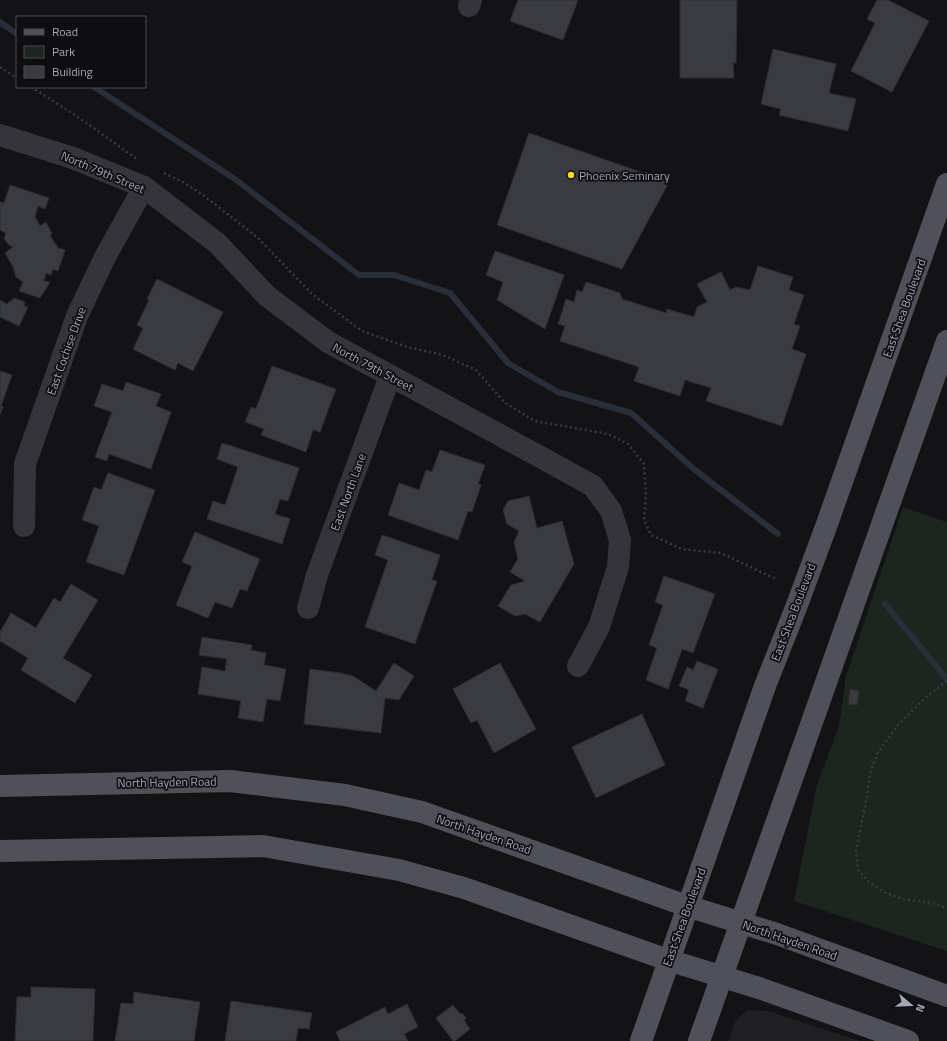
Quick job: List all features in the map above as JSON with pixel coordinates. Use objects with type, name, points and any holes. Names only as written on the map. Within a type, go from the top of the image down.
[{"type":"main road","name":"East Shea Boulevard","points":[[641,1041],[668,960],[765,686],[827,524],[947,184]]},
{"type":"main road","points":[[699,1041],[947,341]]},
{"type":"main road","name":"North Hayden Road","points":[[0,786],[230,781],[345,795],[422,812],[687,906],[777,934],[947,996]]},
{"type":"main road","points":[[0,851],[263,846],[399,870],[464,888],[668,960],[762,989],[908,1041]]},
{"type":"street","name":"North 79th Street","points":[[0,135],[73,158],[144,188],[217,243],[267,296],[328,342],[593,486],[611,511],[620,540],[618,567],[599,627],[578,666]]},
{"type":"street","name":"East Cochise Drive","points":[[24,526],[25,464],[77,316],[105,258],[144,188]]},
{"type":"street","name":"East North Lane","points":[[308,608],[317,575],[390,376]]},
{"type":"path","points":[[0,67],[16,77]]},
{"type":"path","points":[[33,88],[75,115],[140,161]]},
{"type":"path","points":[[161,172],[183,182],[203,194],[257,237],[312,294],[362,331],[407,348],[443,355],[476,370],[505,403],[535,421],[608,434],[628,444],[644,464],[646,496],[644,520],[651,535],[682,549],[721,553],[776,579]]},
{"type":"path","points":[[947,680],[924,699],[898,725],[877,754],[870,773],[867,798],[856,850],[858,870],[868,882],[886,893],[902,900],[932,903],[947,908]]},
{"type":"shaded area","points":[[748,1010],[768,1011],[860,1041],[728,1041],[735,1022]]},
{"type":"green space","points":[[903,507],[947,522],[947,951],[794,901],[817,785],[839,726],[846,676]]},
{"type":"building","points":[[518,0],[578,0],[563,40],[510,21]]},
{"type":"building","points":[[680,0],[737,0],[736,63],[733,63],[734,78],[680,78]]},
{"type":"building","points":[[877,0],[888,0],[929,21],[892,92],[851,71],[875,23],[867,19]]},
{"type":"building","points":[[773,49],[836,64],[829,93],[856,99],[848,131],[779,115],[781,109],[761,104]]},
{"type":"building","points":[[529,133],[669,182],[622,269],[497,225]]},
{"type":"building","points":[[10,185],[49,198],[45,209],[38,206],[35,217],[40,226],[46,222],[52,234],[50,235],[55,244],[58,248],[65,250],[58,271],[53,269],[51,275],[46,273],[44,281],[50,282],[40,298],[19,291],[23,282],[16,277],[13,267],[5,253],[13,247],[4,239],[6,233],[0,230],[0,202],[4,203]]},
{"type":"building","points":[[495,251],[564,275],[545,329],[497,300],[503,282],[486,275]]},
{"type":"building","points":[[758,266],[793,277],[789,290],[804,295],[794,324],[800,326],[792,349],[806,354],[782,426],[706,401],[711,388],[685,380],[680,396],[634,381],[639,367],[560,341],[565,326],[558,324],[566,299],[574,302],[577,290],[582,292],[586,282],[620,293],[622,299],[666,313],[667,309],[694,317],[697,307],[707,302],[697,284],[721,272],[730,290],[736,287],[750,290]]},
{"type":"building","points":[[157,279],[223,312],[193,371],[178,363],[175,370],[133,349],[143,328],[137,325]]},
{"type":"building","points":[[14,298],[25,302],[24,306],[28,307],[19,326],[0,317],[0,300],[7,304]]},
{"type":"building","points":[[272,366],[336,389],[320,432],[313,430],[306,452],[261,435],[264,429],[245,422],[251,407],[256,409]]},
{"type":"building","points":[[0,371],[12,375],[1,406],[3,407],[0,415]]},
{"type":"building","points":[[126,382],[161,394],[156,406],[171,412],[151,469],[109,454],[107,461],[95,457],[112,412],[94,406],[102,384],[123,391]]},
{"type":"building","points":[[222,443],[299,468],[288,501],[280,499],[275,514],[290,519],[282,544],[207,519],[213,501],[225,505],[238,467],[217,459]]},
{"type":"building","points":[[440,450],[485,465],[478,484],[481,485],[472,512],[468,511],[458,540],[388,515],[399,483],[419,490],[426,470],[432,472]]},
{"type":"building","points":[[108,473],[155,490],[124,575],[86,562],[99,526],[82,520],[94,487],[101,490]]},
{"type":"building","points":[[529,496],[537,528],[562,521],[574,564],[540,622],[525,614],[515,616],[498,606],[511,585],[525,581],[510,572],[518,559],[514,542],[519,531],[507,524],[503,510],[508,501]]},
{"type":"building","points":[[195,532],[260,559],[247,591],[240,589],[232,608],[215,602],[208,618],[176,605],[192,566],[182,562]]},
{"type":"building","points":[[382,535],[440,555],[432,580],[437,581],[415,644],[365,627],[388,560],[375,555]]},
{"type":"building","points":[[664,576],[715,594],[693,653],[682,649],[668,689],[646,680],[657,648],[649,645],[663,605],[655,602]]},
{"type":"building","points":[[71,584],[98,600],[63,658],[92,675],[75,703],[21,670],[28,658],[0,641],[0,632],[11,613],[36,628],[54,598],[60,602]]},
{"type":"building","points":[[202,637],[252,645],[251,650],[266,653],[264,665],[286,669],[280,701],[267,699],[263,722],[238,718],[241,701],[198,694],[202,667],[225,671],[227,659],[199,655]]},
{"type":"building","points":[[697,661],[718,669],[703,708],[685,701],[689,690],[679,686],[687,667],[693,670]]},
{"type":"building","points":[[394,663],[414,676],[399,700],[385,698],[381,733],[304,724],[310,669],[353,676],[376,691]]},
{"type":"building","points":[[500,663],[536,729],[494,753],[477,720],[471,723],[453,689]]},
{"type":"building","points":[[850,689],[859,691],[857,705],[848,704]]},
{"type":"building","points":[[642,714],[665,765],[596,798],[572,747]]},
{"type":"building","points":[[31,987],[95,989],[93,1041],[15,1041],[17,997],[31,997]]},
{"type":"building","points":[[134,992],[200,1002],[194,1041],[115,1041],[121,1003],[133,1004]]},
{"type":"building","points":[[231,1001],[312,1013],[309,1029],[298,1028],[296,1041],[225,1041]]},
{"type":"building","points":[[407,1004],[418,1027],[404,1034],[408,1041],[340,1041],[336,1032],[385,1007],[388,1014]]},
{"type":"building","points":[[453,1005],[460,1014],[462,1013],[466,1018],[464,1020],[470,1029],[455,1041],[453,1041],[436,1018]]},
{"type":"waterway","points":[[0,22],[16,33]]},
{"type":"waterway","points":[[96,88],[235,179],[359,275],[394,275],[450,293],[508,363],[558,392],[631,413],[695,470],[778,534]]},
{"type":"waterway","points":[[885,604],[947,679]]},
{"type":"place","name":"Phoenix Seminary","points":[[571,175]]}]
